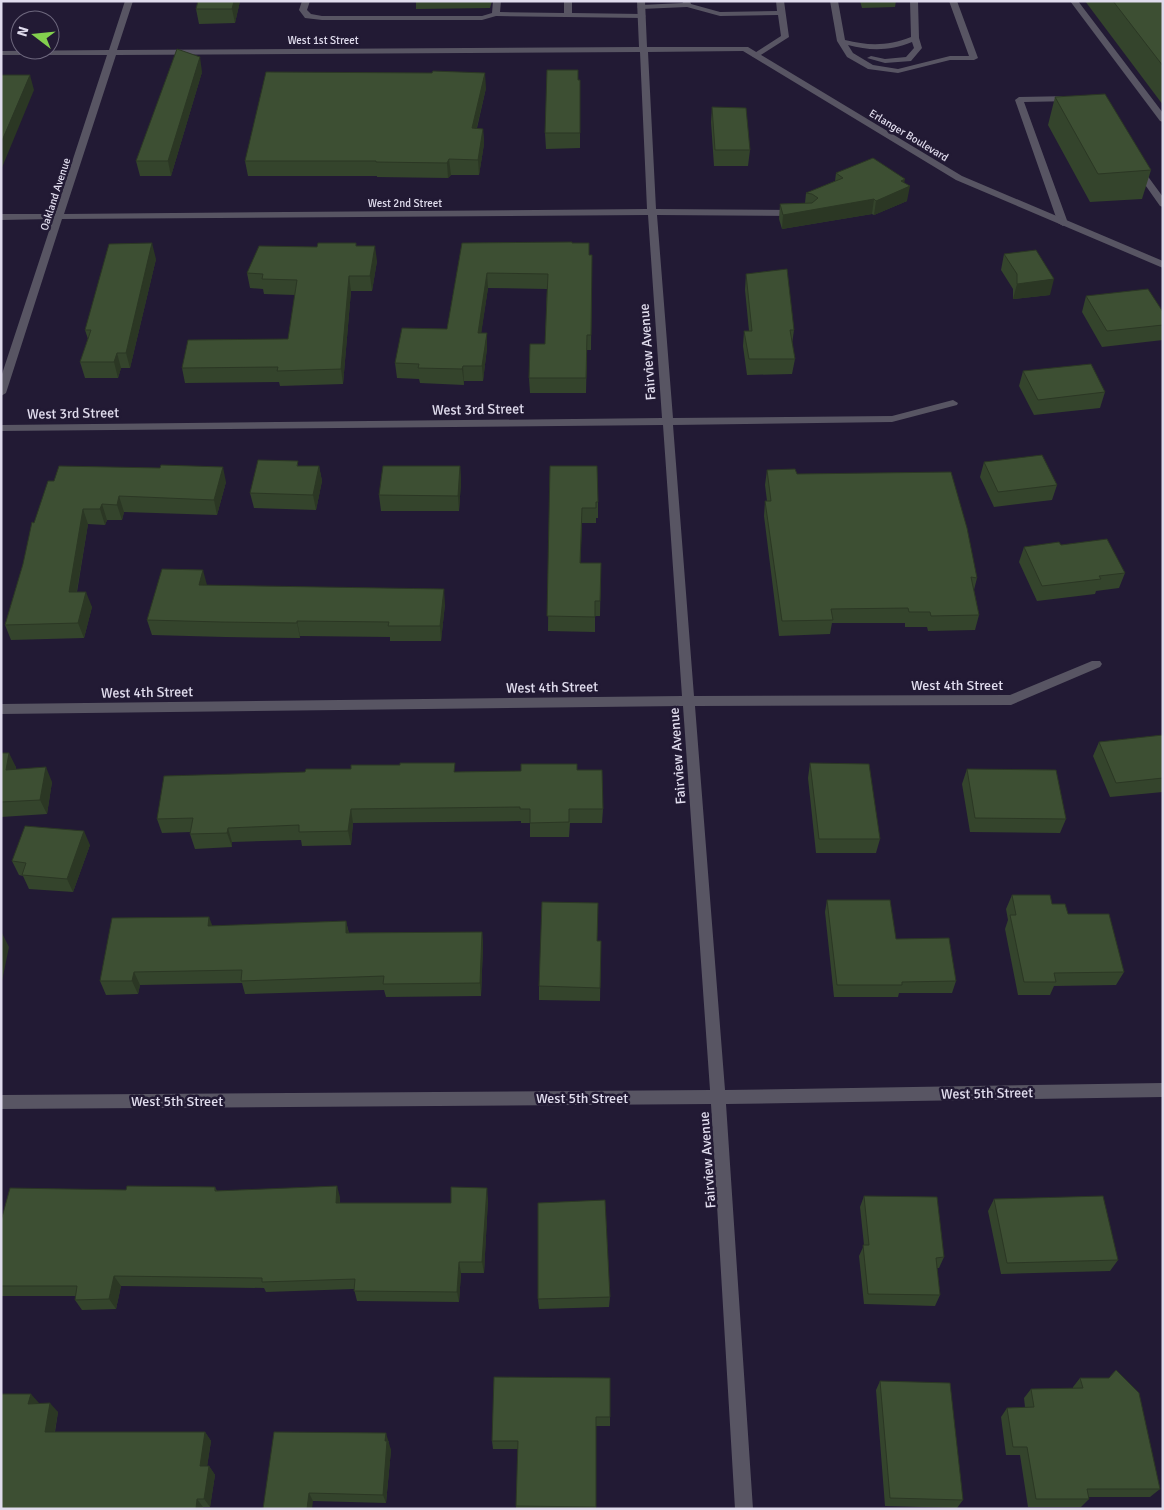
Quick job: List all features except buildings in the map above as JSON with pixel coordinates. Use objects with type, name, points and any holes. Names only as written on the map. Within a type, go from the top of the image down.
[{"type":"street","name":"Oakland Avenue","points":[[1,393],[129,1]]},
{"type":"street","points":[[306,1],[303,10],[308,16],[322,18],[482,18],[496,14],[642,16]]},
{"type":"street","points":[[496,14],[497,1]]},
{"type":"street","points":[[568,1],[568,15]]},
{"type":"street","points":[[756,56],[785,37],[780,1]]},
{"type":"street","points":[[834,1],[841,41],[849,53],[871,67],[898,71],[950,58],[974,58],[953,1]]},
{"type":"street","points":[[849,53],[884,61],[908,59],[918,48],[915,38],[914,1]]},
{"type":"street","points":[[1074,1],[1163,119]]},
{"type":"street","points":[[641,4],[687,3],[720,14],[781,13]]},
{"type":"street","name":"Fairview Avenue","points":[[641,4],[652,212],[718,1097],[744,1509]]},
{"type":"street","points":[[841,41],[865,48],[896,47],[915,38]]},
{"type":"street","name":"West 1st Street","points":[[1,53],[644,48]]},
{"type":"street","name":"Erlanger Boulevard","points":[[644,48],[745,49],[959,178],[1163,265]]},
{"type":"street","points":[[1063,223],[1019,100],[1079,98]]},
{"type":"street","points":[[1134,163],[1163,204]]},
{"type":"street","name":"West 2nd Street","points":[[1,217],[652,212],[809,213]]},
{"type":"street","name":"West 3rd Street","points":[[1,428],[892,419],[953,404]]},
{"type":"street","name":"West 4th Street","points":[[1,709],[688,701],[1011,700],[1096,664]]},
{"type":"street","name":"West 5th Street","points":[[1,1102],[718,1097],[1163,1090]]}]
